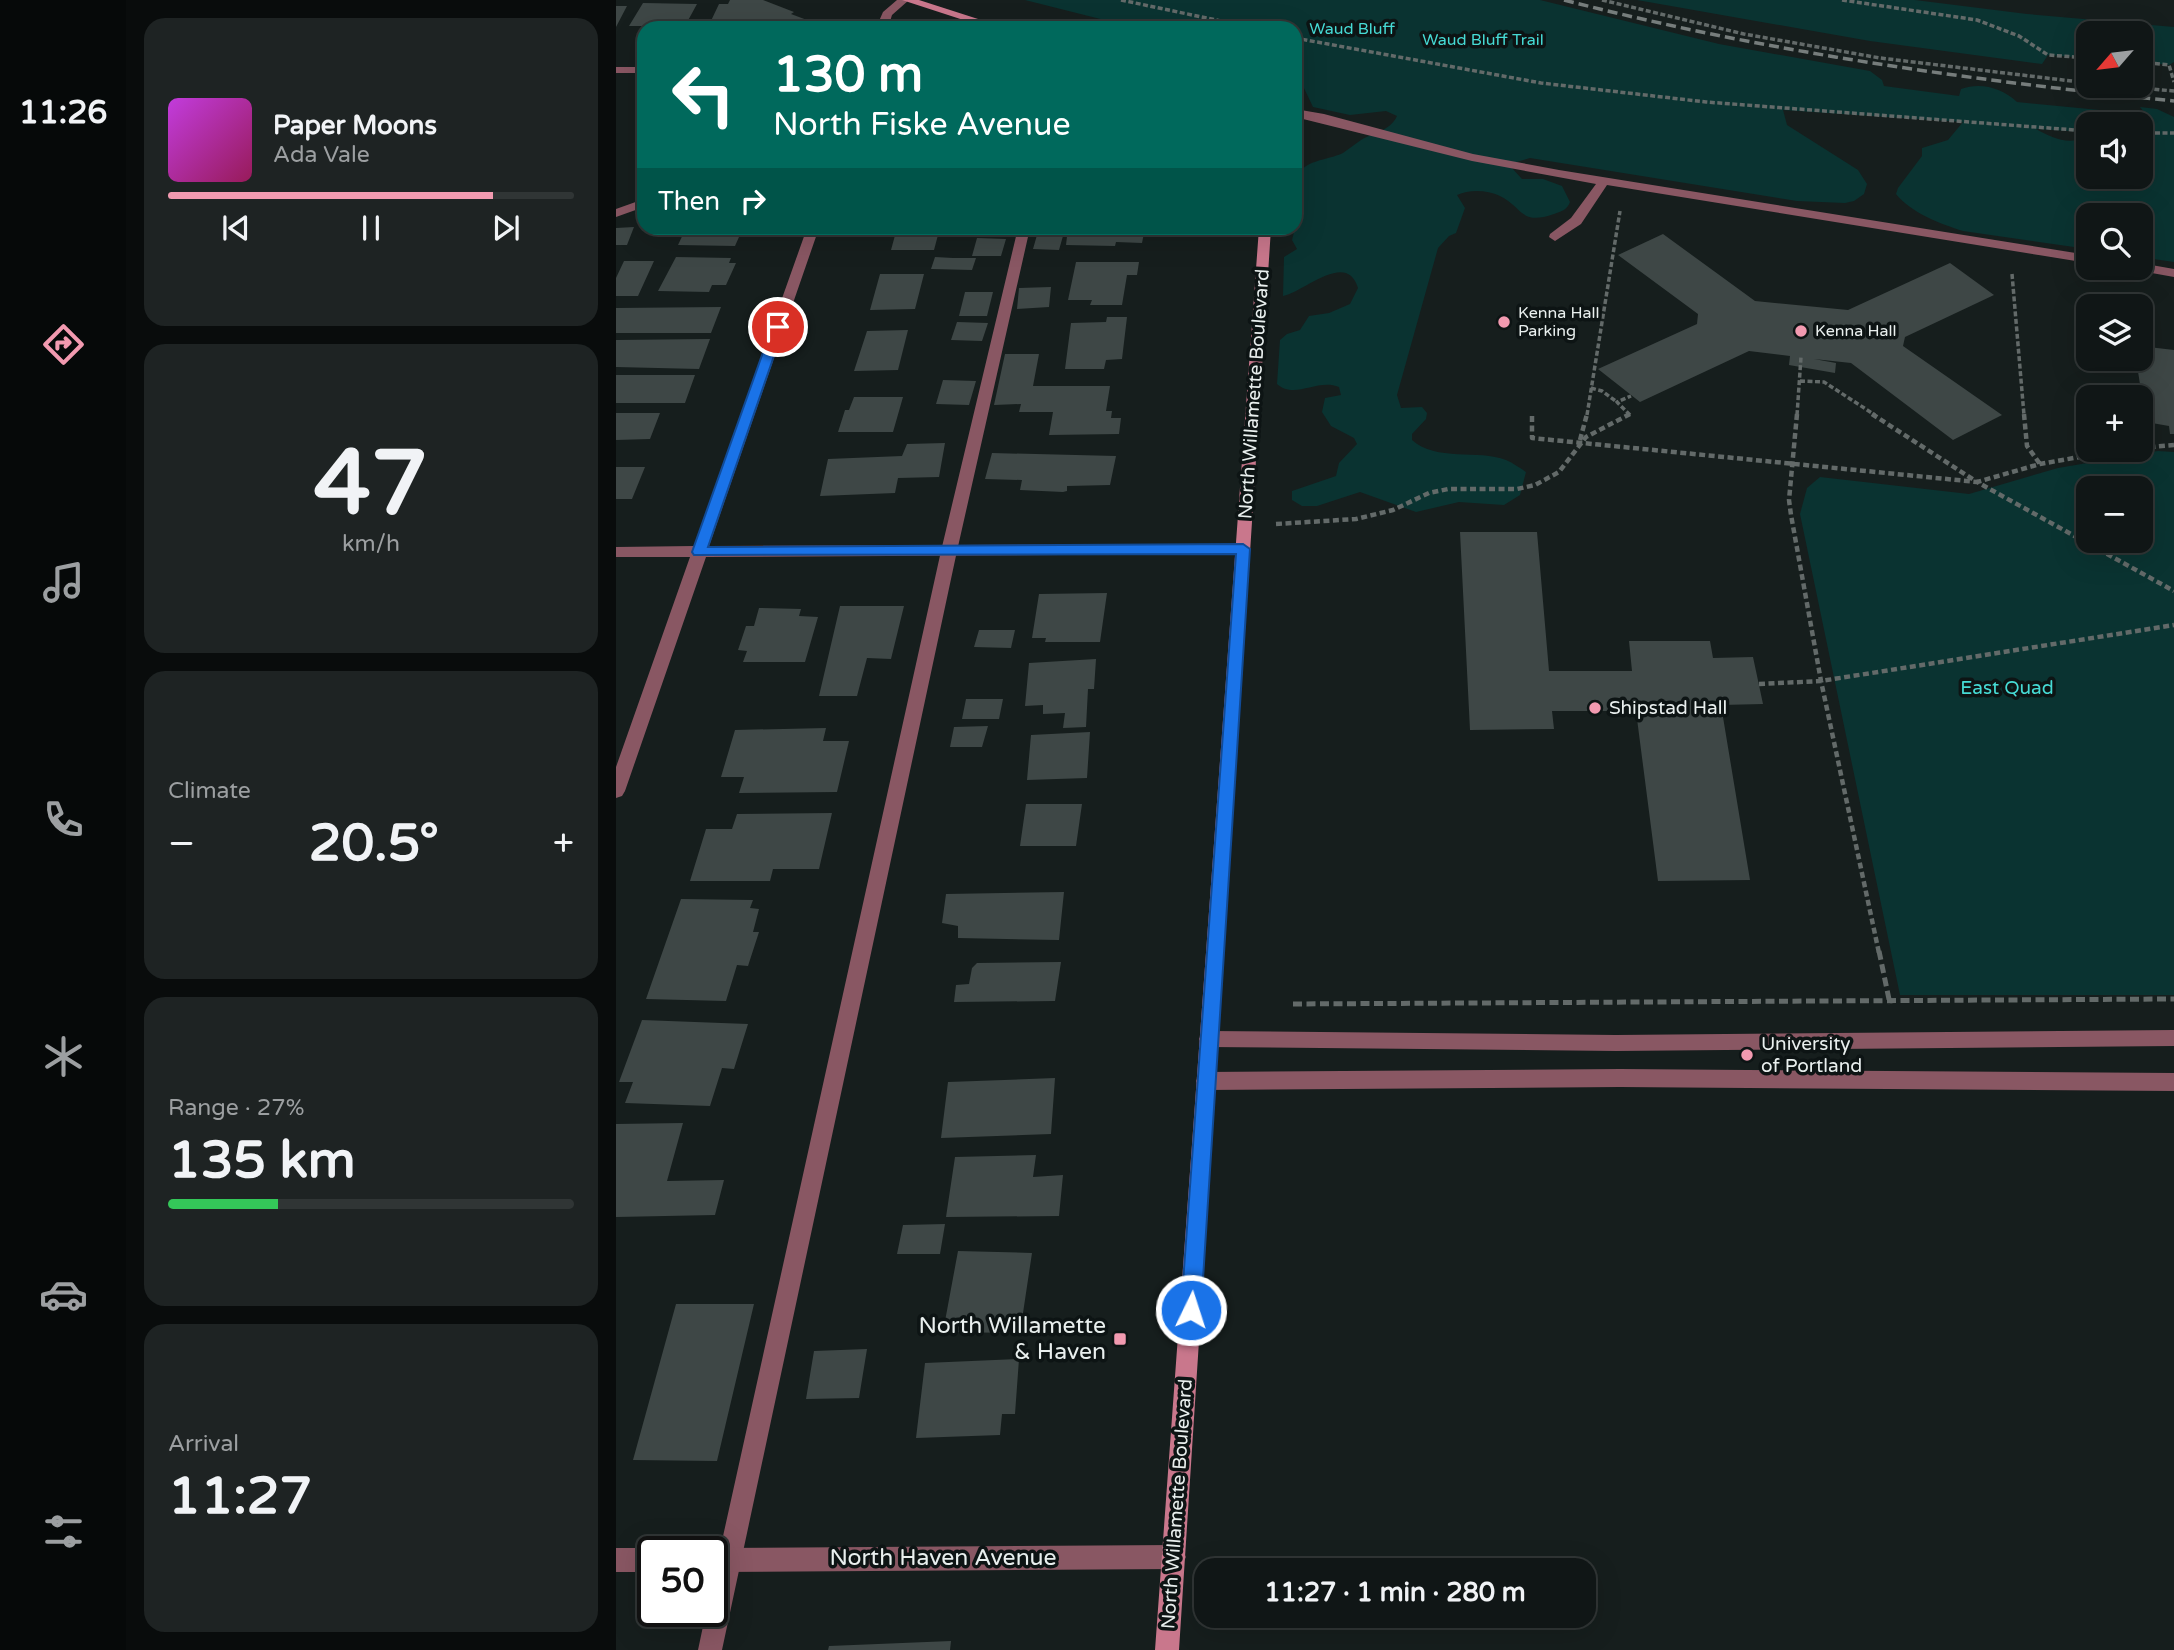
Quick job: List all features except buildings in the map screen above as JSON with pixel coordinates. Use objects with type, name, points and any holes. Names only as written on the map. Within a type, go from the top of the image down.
[{"type":"main road","points":[[905,0],[976,21]]},
{"type":"main road","name":"North Willamette Boulevard","points":[[1167,1650],[1265,235]]},
{"type":"street","points":[[884,21],[887,14],[905,0]]},
{"type":"street","points":[[616,70],[637,70]]},
{"type":"street","points":[[1302,114],[1349,124],[1472,157],[1604,181],[2076,257]]},
{"type":"street","points":[[1555,237],[1576,221],[1604,181]]},
{"type":"street","points":[[616,214],[637,206]]},
{"type":"street","points":[[616,792],[811,235]]},
{"type":"street","points":[[726,1536],[1022,235]]},
{"type":"street","points":[[2153,269],[2174,273]]},
{"type":"street","points":[[616,552],[1243,549]]},
{"type":"street","points":[[1209,1040],[1616,1043],[2174,1038]]},
{"type":"street","points":[[1206,1081],[1634,1078],[2174,1082]]},
{"type":"street","name":"North Haven Avenue","points":[[728,1560],[1174,1557]]},
{"type":"street","points":[[616,1560],[637,1560]]},
{"type":"street","points":[[710,1650],[713,1627]]},
{"type":"path","points":[[1121,0],[1221,21]]},
{"type":"path","points":[[1602,0],[1744,34],[1880,58],[2076,82]]},
{"type":"path","points":[[1842,0],[1977,20],[2019,37],[2048,55],[2076,57]]},
{"type":"path","points":[[1302,39],[1422,63],[1596,89],[1864,116],[2076,130]]},
{"type":"path","points":[[2153,63],[2169,65],[2174,82]]},
{"type":"path","points":[[2153,89],[2174,91]]},
{"type":"path","points":[[2153,133],[2174,133]]},
{"type":"path","points":[[1268,524],[1356,519],[1393,510],[1429,493],[1448,489],[1517,489],[1535,485],[1559,472],[1578,444],[1585,426],[1627,184]]},
{"type":"path","points":[[2009,246],[2027,446],[2040,464]]},
{"type":"path","points":[[1801,357],[1794,466],[1789,500],[1791,515],[1821,681],[1889,1003],[1899,1039]]},
{"type":"path","points":[[1800,381],[1824,382],[1977,482],[2174,591]]},
{"type":"path","points":[[1578,444],[1598,430],[1631,415],[1602,391],[1591,388]]},
{"type":"path","points":[[1616,402],[1631,396]]},
{"type":"path","points":[[1532,416],[1532,438],[1977,482],[2040,464],[2076,458]]},
{"type":"path","points":[[2153,447],[2174,445]]},
{"type":"path","points":[[1759,684],[1821,681],[2174,625]]},
{"type":"path","points":[[1293,1004],[1889,1003],[2174,999]]},
{"type":"green space","points":[[1025,0],[1540,0],[1719,44],[1870,71],[1882,80],[1884,86],[1959,96],[1961,89],[1984,86],[2005,93],[2017,102],[2120,112],[2076,112],[2076,131],[2036,129],[2055,138],[2076,140],[2076,189],[2153,189],[2153,112],[2144,112],[2140,107],[2157,109],[2174,117],[2174,262],[2153,259],[2153,203],[2076,203],[2076,247],[1963,231],[1910,207],[1896,194],[1922,156],[1922,148],[1948,140],[1963,122],[1783,110],[1787,125],[1858,170],[1867,184],[1864,194],[1845,203],[1797,201],[1530,158],[1510,166],[1522,179],[1543,179],[1562,186],[1569,205],[1559,212],[1534,218],[1523,214],[1508,200],[1495,194],[1473,191],[1457,195],[1465,208],[1456,233],[1449,236],[1438,248],[1397,395],[1401,408],[1422,407],[1427,413],[1426,419],[1412,434],[1412,440],[1433,451],[1483,455],[1509,461],[1526,472],[1520,495],[1504,505],[1459,502],[1416,512],[1360,492],[1317,506],[1302,506],[1292,500],[1292,491],[1336,476],[1339,463],[1357,444],[1354,438],[1331,426],[1322,412],[1325,398],[1341,395],[1339,387],[1323,385],[1291,390],[1277,384],[1280,340],[1287,334],[1300,330],[1309,316],[1329,313],[1350,304],[1358,288],[1352,277],[1345,273],[1335,273],[1283,296],[1284,257],[1297,249],[1292,240],[1293,235],[1302,235],[1302,169],[1343,153],[1361,140],[1386,128],[1397,116],[1386,111],[1350,115],[1313,107],[1302,85],[1302,21],[1108,21]]},
{"type":"green space","points":[[1637,0],[1915,0],[2106,21],[2076,21],[2076,57],[2048,55],[2042,64],[1870,41]]},
{"type":"green space","points":[[2153,25],[2174,27],[2174,62],[2169,65],[2153,63]]},
{"type":"green space","name":"East Quad","points":[[2153,452],[2174,452],[2174,995],[1900,995],[1800,514],[1807,488],[1820,477],[1969,494],[2058,468],[2093,462],[2153,462]]},
{"type":"railway","points":[[1564,0],[1715,35],[1867,62],[2020,84],[2174,101]]},
{"type":"place","name":"Kenna Hall Parking","points":[[1504,322]]},
{"type":"place","name":"Kenna Hall","points":[[1801,331]]},
{"type":"place","name":"Shipstad Hall","points":[[1595,708]]},
{"type":"place","name":"University of Portland","points":[[1747,1055]]},
{"type":"place","name":"North Willamette & Haven","points":[[1120,1339]]},
{"type":"route","points":[[778,327],[699,552],[1243,549],[1191,1310]]},
{"type":"park label","name":"Waud Bluff","points":[[1352,29]]},
{"type":"park label","name":"Waud Bluff Trail","points":[[1483,40]]}]
